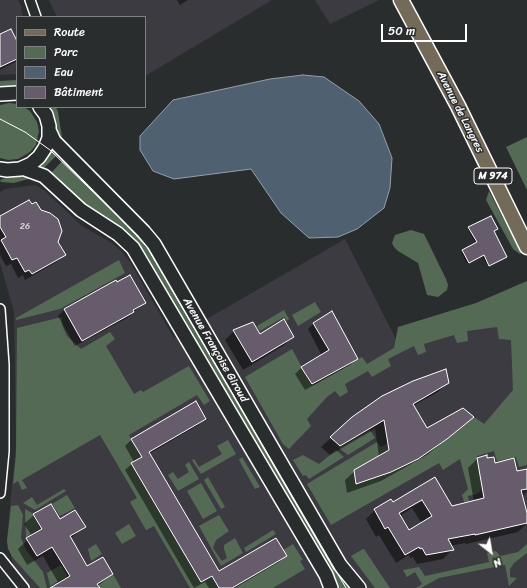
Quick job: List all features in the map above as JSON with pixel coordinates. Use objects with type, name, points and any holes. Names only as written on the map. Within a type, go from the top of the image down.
[{"type":"main road","name":"Avenue de Langres","points":[[401,0],[458,106],[527,248]]},
{"type":"street","points":[[30,0],[36,16]]},
{"type":"street","points":[[0,94],[16,92]]},
{"type":"street","name":"Avenue Françoise Giroud","points":[[42,108],[46,115],[49,130],[54,141],[154,244],[340,564],[359,588]]},
{"type":"street","points":[[0,176],[12,169],[31,164],[39,157],[45,148],[49,130]]},
{"type":"street","name":"Avenue Françoise Giroud","points":[[12,169],[44,176],[81,210],[118,234],[133,248],[326,575],[331,588]]},
{"type":"street","points":[[0,309],[4,365],[4,451],[0,493]]},
{"type":"street","points":[[0,558],[24,588]]},
{"type":"shaded area","points":[[0,0],[18,0],[23,16],[16,16],[16,74],[0,75]]},
{"type":"shaded area","points":[[49,0],[272,0],[146,75],[146,16],[57,16]]},
{"type":"shaded area","points":[[315,0],[379,0],[330,24]]},
{"type":"shaded area","points":[[35,185],[44,190],[82,226],[112,243],[122,252],[130,262],[174,338],[345,239],[401,349],[503,293],[527,342],[527,588],[19,588],[7,539],[16,444],[14,312],[0,263],[0,192],[5,189]]},
{"type":"green space","points":[[16,80],[16,87],[0,89],[0,81]]},
{"type":"green space","points":[[9,103],[16,104],[16,108],[26,108],[30,111],[37,122],[39,131],[36,145],[30,152],[18,159],[8,160],[0,158],[0,105]]},
{"type":"green space","points":[[47,108],[56,108],[58,112],[62,137],[60,142]]},
{"type":"green space","points":[[527,137],[527,190],[506,147]]},
{"type":"green space","points":[[51,147],[60,152],[42,170],[38,167]]},
{"type":"green space","points":[[66,157],[143,237],[354,588],[336,588],[148,263],[50,174]]},
{"type":"green space","points":[[17,174],[29,174],[32,178],[14,183],[1,182],[0,180]]},
{"type":"green space","points":[[489,191],[521,253],[520,254],[513,249],[486,200]]},
{"type":"green space","points":[[411,230],[424,234],[446,279],[448,285],[447,290],[438,297],[427,295],[418,263],[398,251],[392,243],[395,235]]},
{"type":"green space","points":[[119,260],[125,273],[60,309],[16,320],[16,318]]},
{"type":"green space","points":[[527,281],[527,465],[519,467],[516,457],[497,461],[494,451],[477,456],[482,489],[477,494],[468,496],[469,501],[464,502],[462,495],[468,489],[460,459],[443,470],[439,463],[331,525],[307,484],[377,442],[381,447],[396,440],[399,444],[354,470],[356,484],[391,472],[418,459],[447,439],[474,417],[484,424],[513,390],[511,340],[499,339],[497,327],[467,331],[468,341],[457,343],[454,335],[424,344],[426,352],[418,355],[414,346],[388,359],[391,366],[372,377],[368,371],[345,384],[348,392],[340,397],[335,391],[327,397],[307,419],[311,426],[289,449],[283,444],[245,377],[292,349],[312,386],[362,357],[367,364],[394,348],[398,327],[476,303]]},
{"type":"green space","points":[[315,302],[321,312],[298,326],[292,315]]},
{"type":"green space","points":[[284,310],[289,319],[287,321],[284,317],[260,331],[257,326]]},
{"type":"green space","points":[[62,317],[62,325],[67,336],[81,349],[110,332],[115,339],[106,346],[134,394],[141,390],[143,392],[189,366],[210,401],[204,405],[197,395],[129,435],[142,457],[131,463],[201,582],[212,576],[219,588],[190,588],[154,526],[146,530],[130,502],[137,498],[100,435],[22,480],[27,488],[22,490],[18,481],[13,484],[16,455],[17,328]]},
{"type":"green space","points":[[370,430],[375,438],[348,455],[332,443],[339,448]]},
{"type":"green space","points":[[228,440],[236,454],[201,474],[192,460],[194,459],[199,467],[222,454],[217,446]]},
{"type":"green space","points":[[336,450],[344,457],[309,479],[306,475],[303,476],[293,460],[303,455],[319,464]]},
{"type":"green space","points":[[242,457],[260,487],[255,489],[239,460]]},
{"type":"green space","points":[[189,462],[199,479],[178,491],[168,475],[173,472],[178,479],[189,472],[185,465]]},
{"type":"green space","points":[[208,477],[225,507],[221,509],[204,480]]},
{"type":"green space","points":[[201,483],[217,511],[203,519],[187,491]]},
{"type":"green space","points":[[64,489],[66,491],[35,510],[23,503],[32,497],[37,505]]},
{"type":"green space","points":[[67,495],[75,508],[60,516],[52,504]]},
{"type":"green space","points":[[18,505],[23,515],[21,538],[26,550],[43,572],[47,588],[40,588],[13,558],[8,549],[7,541],[11,506]]},
{"type":"green space","points":[[25,509],[32,513],[40,529],[26,537]]},
{"type":"green space","points":[[219,515],[229,531],[216,540],[213,548],[222,561],[227,558],[224,545],[235,538],[243,553],[221,566],[199,526]]},
{"type":"green space","points":[[129,524],[136,536],[122,544],[115,533]]},
{"type":"green space","points":[[273,530],[276,534],[246,552],[244,548]]},
{"type":"green space","points":[[96,544],[102,554],[91,561],[88,549]]},
{"type":"green space","points":[[293,544],[303,560],[300,561],[305,569],[273,588],[232,588],[287,556],[283,550]]},
{"type":"green space","points":[[527,544],[527,553],[514,563],[510,569],[510,577],[517,578],[509,586],[505,565],[439,578],[421,588],[416,588],[422,584],[415,572],[407,577],[403,570],[419,567],[425,576],[489,562],[487,553],[496,551],[500,556],[518,552]]},
{"type":"green space","points":[[363,549],[390,588],[375,588],[351,556]]},
{"type":"green space","points":[[61,565],[67,576],[50,586],[47,573]]},
{"type":"green space","points":[[113,574],[121,588],[100,588],[97,584]]},
{"type":"water","points":[[303,75],[324,77],[359,101],[379,124],[392,158],[390,188],[384,208],[357,229],[338,237],[309,238],[281,213],[251,169],[174,179],[153,171],[140,150],[140,136],[173,100],[270,79]]},
{"type":"building","points":[[11,29],[16,39],[16,59],[0,67],[0,34]]},
{"type":"building","points":[[29,200],[32,204],[36,202],[41,210],[50,213],[58,219],[62,231],[58,242],[66,255],[32,274],[29,270],[25,272],[17,258],[12,260],[1,240],[6,237],[0,227],[0,216]]},
{"type":"building","points":[[491,216],[498,229],[494,231],[507,257],[489,266],[484,255],[469,263],[462,250],[477,242],[468,227]]},
{"type":"building","points":[[130,275],[146,303],[133,310],[134,312],[82,341],[64,309],[116,280],[117,282]]},
{"type":"building","points":[[332,311],[358,359],[312,384],[301,367],[329,350],[313,323]]},
{"type":"building","points":[[284,319],[294,337],[252,362],[233,330],[253,322],[260,334]]},
{"type":"building","points":[[446,369],[449,383],[413,404],[427,428],[463,408],[474,417],[447,439],[418,459],[391,472],[356,484],[354,470],[389,450],[384,420],[340,446],[330,437],[352,417],[382,396],[413,381]]},
{"type":"building","points":[[196,401],[206,419],[149,452],[176,498],[219,571],[276,538],[287,556],[232,588],[219,588],[212,576],[201,582],[131,463],[142,457],[131,439]]},
{"type":"building","points":[[487,455],[487,458],[494,457],[495,463],[514,458],[517,471],[527,469],[527,489],[521,490],[527,513],[527,523],[475,535],[448,539],[454,550],[426,555],[422,548],[420,549],[419,547],[405,555],[388,527],[385,529],[374,509],[391,499],[393,502],[435,477],[452,506],[484,498],[477,458]],"holes":[[[422,500],[432,516],[409,530],[399,513]]]},
{"type":"building","points":[[51,504],[60,519],[75,510],[86,527],[70,536],[87,566],[103,557],[113,574],[97,584],[100,588],[50,588],[70,576],[52,547],[37,556],[26,538],[42,529],[33,514]]},
{"type":"tram line","points":[[0,119],[25,132],[50,150],[122,220],[147,247],[346,588]]}]
